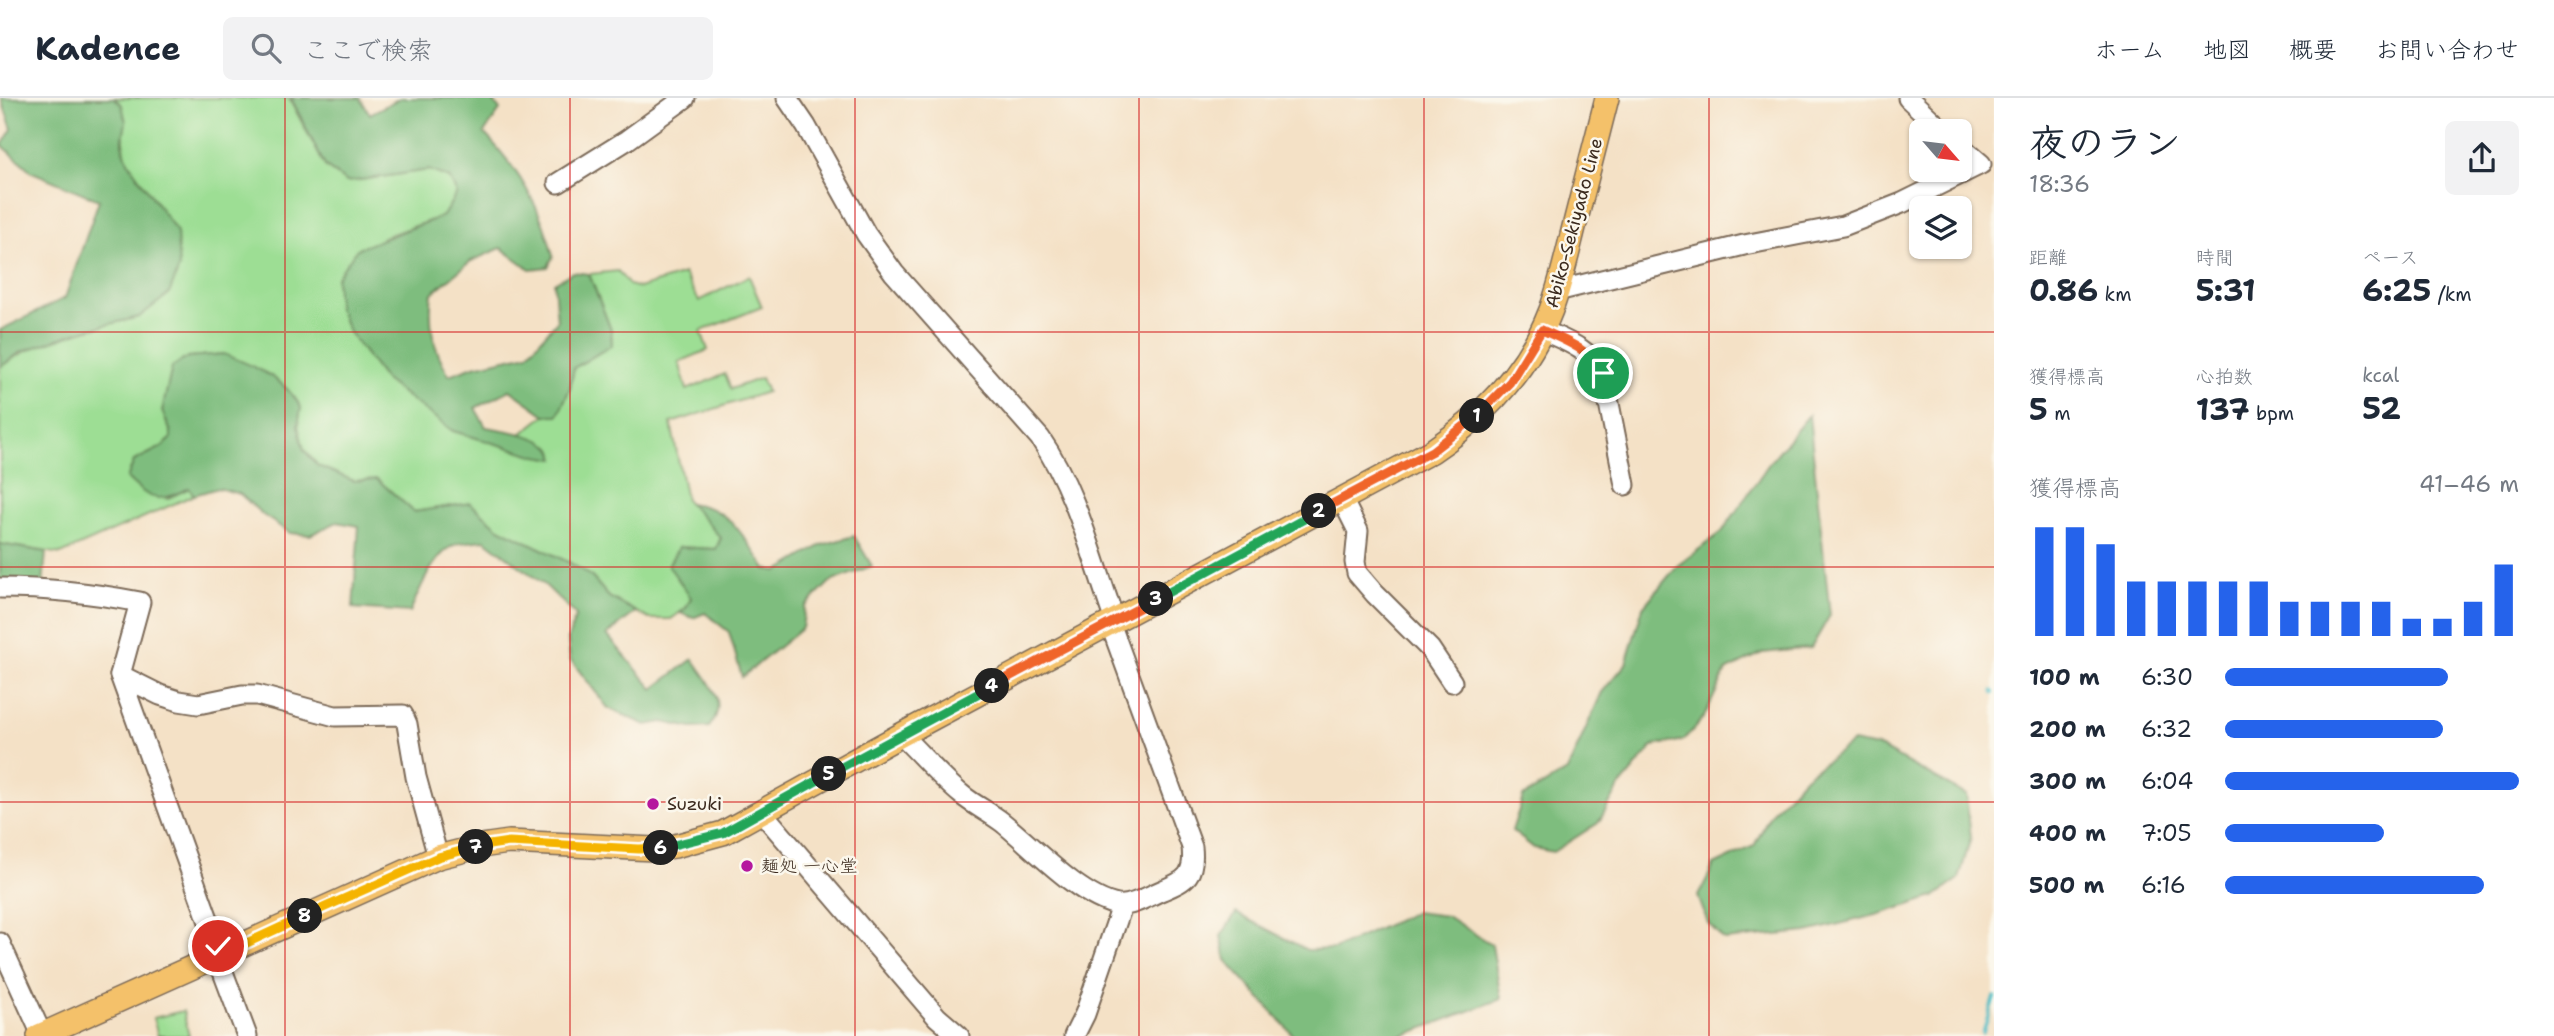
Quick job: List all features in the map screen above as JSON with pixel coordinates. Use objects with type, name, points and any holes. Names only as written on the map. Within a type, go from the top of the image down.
[{"type":"main road","name":"Abiko-Sekiyado Line","points":[[40,1035],[438,857],[509,842],[639,849],[675,846],[723,833],[1432,451],[1466,426],[1510,382],[1542,330],[1557,292],[1607,98]]},
{"type":"street","points":[[558,183],[627,140],[685,98]]},
{"type":"street","points":[[787,98],[806,126],[866,234],[894,273],[1041,438],[1055,458],[1066,481],[1112,622],[1192,848],[1194,864],[1189,875],[1179,883],[1122,906],[1105,902],[1082,888],[1002,822],[961,794],[901,735]]},
{"type":"street","points":[[802,98],[806,126]]},
{"type":"street","points":[[1909,98],[1931,119]]},
{"type":"street","points":[[1972,156],[1981,164],[1972,168]]},
{"type":"street","points":[[1557,292],[1744,245],[1843,226],[1902,203],[1945,182]]},
{"type":"street","points":[[1542,330],[1579,347],[1598,364],[1603,373],[1625,485]]},
{"type":"street","points":[[1342,499],[1358,531],[1355,562],[1357,573],[1430,649],[1452,682]]},
{"type":"street","points":[[0,588],[54,589],[102,594],[139,602],[120,676],[247,1036]]},
{"type":"street","points":[[120,676],[160,695],[198,704],[242,695],[264,695],[335,716],[403,715],[406,717],[416,777],[438,857]]},
{"type":"street","points":[[761,811],[937,1017],[959,1036]]},
{"type":"street","points":[[1074,1036],[1085,1014],[1122,906]]},
{"type":"street","points":[[0,943],[40,1035]]},
{"type":"green space","points":[[1,98],[114,98],[122,105],[126,122],[122,144],[128,162],[177,232],[179,268],[169,294],[139,317],[84,330],[21,352],[0,367],[0,330],[65,298],[99,200],[32,172],[2,145],[12,129]]},
{"type":"green space","points":[[114,98],[289,98],[325,166],[346,182],[429,170],[449,178],[457,193],[443,216],[383,237],[338,308],[349,332],[385,380],[453,431],[543,443],[521,434],[545,415],[558,415],[570,388],[574,368],[612,345],[611,330],[589,274],[618,271],[629,285],[639,288],[684,274],[699,301],[749,276],[762,307],[701,331],[708,350],[679,362],[687,390],[725,374],[731,389],[761,378],[767,392],[671,423],[686,500],[721,537],[716,549],[679,547],[691,598],[686,608],[671,619],[649,619],[609,597],[591,576],[570,563],[499,528],[470,503],[414,512],[377,479],[354,481],[318,466],[304,450],[298,426],[301,407],[224,354],[188,357],[162,411],[171,432],[171,439],[162,447],[134,461],[167,499],[189,488],[194,495],[61,554],[0,544],[0,367],[49,341],[139,317],[177,232],[143,187],[127,160],[123,112]]},
{"type":"green space","points":[[291,98],[360,98],[370,114],[400,98],[491,98],[500,110],[484,133],[507,160],[527,190],[542,222],[553,256],[548,267],[530,269],[501,248],[471,261],[432,293],[433,336],[449,375],[474,366],[528,354],[557,321],[554,283],[573,272],[589,274],[611,330],[612,345],[574,368],[570,388],[558,415],[545,415],[510,390],[475,408],[486,427],[521,434],[546,443],[555,459],[453,431],[385,380],[349,332],[338,308],[336,278],[357,249],[443,216],[457,193],[449,178],[429,170],[347,182],[325,166]]},
{"type":"green space","points":[[224,354],[277,380],[294,396],[301,407],[298,426],[304,450],[318,466],[354,481],[377,479],[414,512],[470,503],[499,528],[591,576],[609,597],[636,612],[607,635],[653,689],[693,659],[715,692],[717,709],[709,727],[692,728],[663,722],[646,725],[608,708],[570,659],[568,639],[576,615],[546,586],[485,540],[457,544],[441,555],[428,573],[410,612],[353,608],[359,526],[337,522],[310,535],[290,533],[263,515],[240,494],[218,488],[194,495],[189,488],[170,496],[156,498],[143,492],[127,478],[134,461],[162,447],[171,439],[171,432],[162,411],[172,367],[188,357]]},
{"type":"green space","points":[[1809,415],[1830,615],[1811,648],[1762,653],[1726,671],[1704,717],[1684,740],[1653,746],[1620,786],[1598,823],[1553,852],[1534,848],[1512,831],[1523,797],[1567,771],[1602,692],[1626,664],[1643,607],[1677,566],[1722,532],[1770,462]]},
{"type":"green space","points":[[689,503],[704,506],[726,518],[743,535],[766,569],[778,571],[822,545],[854,536],[872,566],[830,582],[805,607],[802,628],[742,677],[729,632],[705,613],[693,618],[680,613],[691,598],[668,565],[679,547],[716,549],[721,538]]},
{"type":"green space","points":[[0,544],[46,552],[43,585],[0,584]]},
{"type":"green space","points":[[1853,742],[1881,748],[1966,795],[1971,837],[1959,879],[1934,897],[1880,914],[1807,932],[1724,940],[1708,923],[1698,896],[1714,865],[1754,846],[1771,813],[1806,776]]},
{"type":"green space","points":[[1415,912],[1447,916],[1492,945],[1501,999],[1402,1036],[1294,1036],[1226,960],[1221,936],[1236,913],[1307,950],[1335,949]]},
{"type":"green space","points":[[183,1011],[189,1036],[158,1036],[153,1018]]},
{"type":"waterway","points":[[1983,1033],[1994,997]]},
{"type":"place","name":"Suzuki","points":[[653,804]]},
{"type":"place","name":"麺処 一心堂","points":[[747,866]]},
{"type":"route","points":[[218,946],[221,955],[438,857],[481,846],[509,842],[654,849],[699,841],[723,833],[1432,451],[1466,426],[1500,394],[1525,361],[1542,330],[1579,347],[1598,364],[1603,373]]}]
